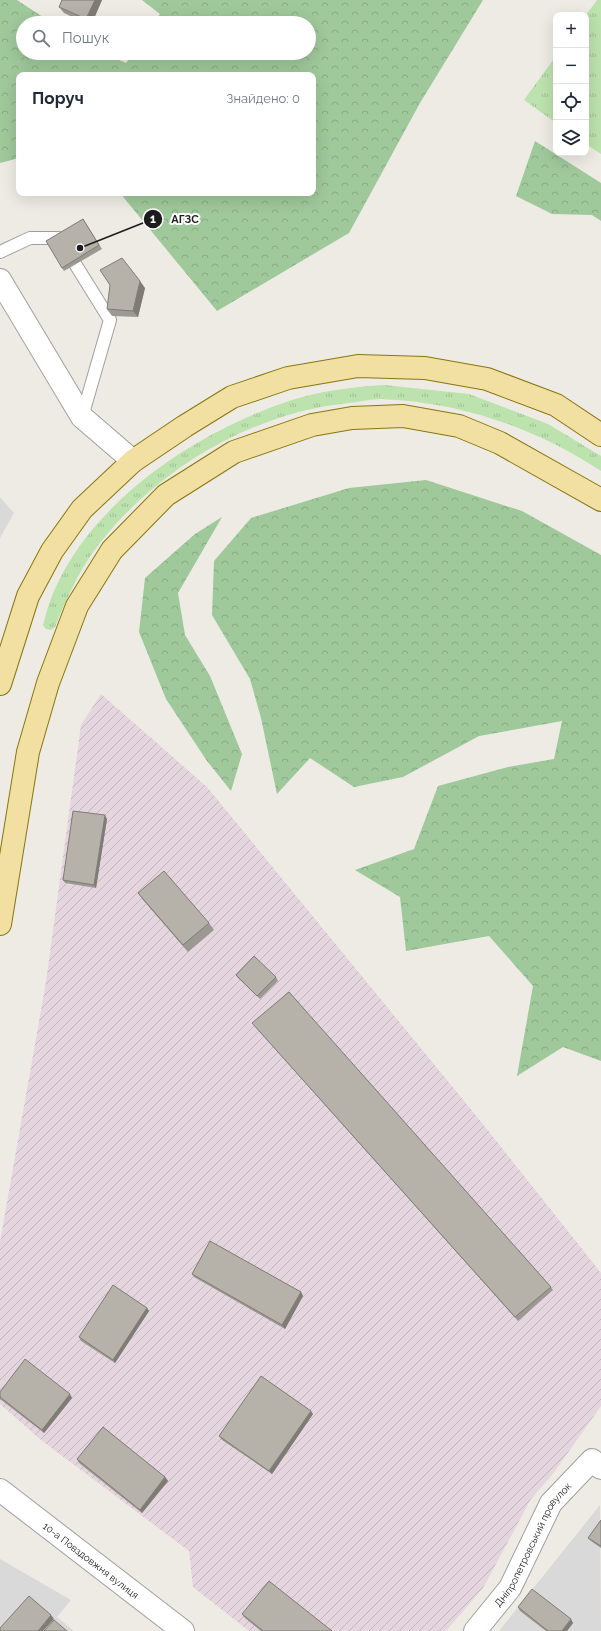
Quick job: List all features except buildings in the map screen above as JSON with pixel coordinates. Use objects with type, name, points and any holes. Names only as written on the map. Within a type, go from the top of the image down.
[{"type":"main road","points":[[0,684],[28,596],[52,551],[82,509],[133,461],[232,397],[288,378],[358,366],[425,368],[487,379],[556,405],[601,435]]},
{"type":"main road","points":[[0,924],[28,752],[48,683],[77,606],[112,550],[166,495],[234,452],[312,425],[352,418],[403,416],[459,426],[500,444],[601,500]]},
{"type":"street","points":[[0,280],[82,417],[133,461]]},
{"type":"street","name":"Дніпропетровський провулок","points":[[475,1631],[510,1588],[551,1503],[596,1464]]},
{"type":"street","name":"10-а Повздовжня вулиця","points":[[0,1490],[183,1631]]},
{"type":"lane","points":[[0,252],[30,238],[59,238],[110,320],[82,417]]},
{"type":"shaded area","points":[[0,497],[14,513],[0,538]]},
{"type":"shaded area","points":[[101,694],[207,787],[482,1123],[601,1273],[601,1406],[552,1475],[531,1499],[483,1588],[446,1631],[249,1631],[193,1587],[189,1551],[41,1440],[0,1404],[0,1242],[46,982],[81,725]]},
{"type":"shaded area","points":[[600,1505],[601,1631],[499,1631]]},
{"type":"shaded area","points":[[0,1559],[71,1600],[57,1617],[74,1631],[0,1631]]},
{"type":"green space","points":[[0,0],[17,0],[41,16],[16,16],[16,60],[119,60],[126,63],[128,60],[316,60],[316,16],[159,16],[160,14],[142,0],[483,0],[420,103],[349,233],[217,311],[122,196],[316,196],[316,72],[16,72],[16,159],[0,163]]},
{"type":"green space","points":[[597,0],[601,0],[601,154],[589,146],[588,12]]},
{"type":"green space","points":[[553,60],[553,121],[524,100]]},
{"type":"green space","points":[[535,141],[553,152],[553,156],[559,156],[601,183],[601,221],[592,215],[552,214],[516,196]]},
{"type":"green space","points":[[384,385],[469,394],[548,424],[601,456],[601,471],[550,442],[524,430],[496,420],[440,405],[377,399],[315,408],[281,417],[216,445],[186,463],[158,484],[108,533],[91,554],[65,602],[55,627],[51,630],[46,629],[43,625],[52,595],[72,558],[95,527],[122,499],[152,473],[185,450],[254,414],[289,401],[312,395],[336,390]]},
{"type":"green space","points":[[426,480],[522,511],[601,555],[601,1061],[563,1047],[517,1076],[533,986],[489,936],[406,951],[400,897],[355,870],[414,849],[438,786],[508,767],[554,759],[562,721],[479,736],[403,777],[354,787],[310,758],[277,794],[261,718],[250,679],[212,615],[214,561],[251,518],[349,488]]},
{"type":"green space","points":[[222,517],[178,593],[185,635],[210,676],[242,754],[231,791],[207,761],[166,699],[139,632],[145,578],[195,534]]},
{"type":"place","name":"АГЗС","points":[[80,248]]}]
